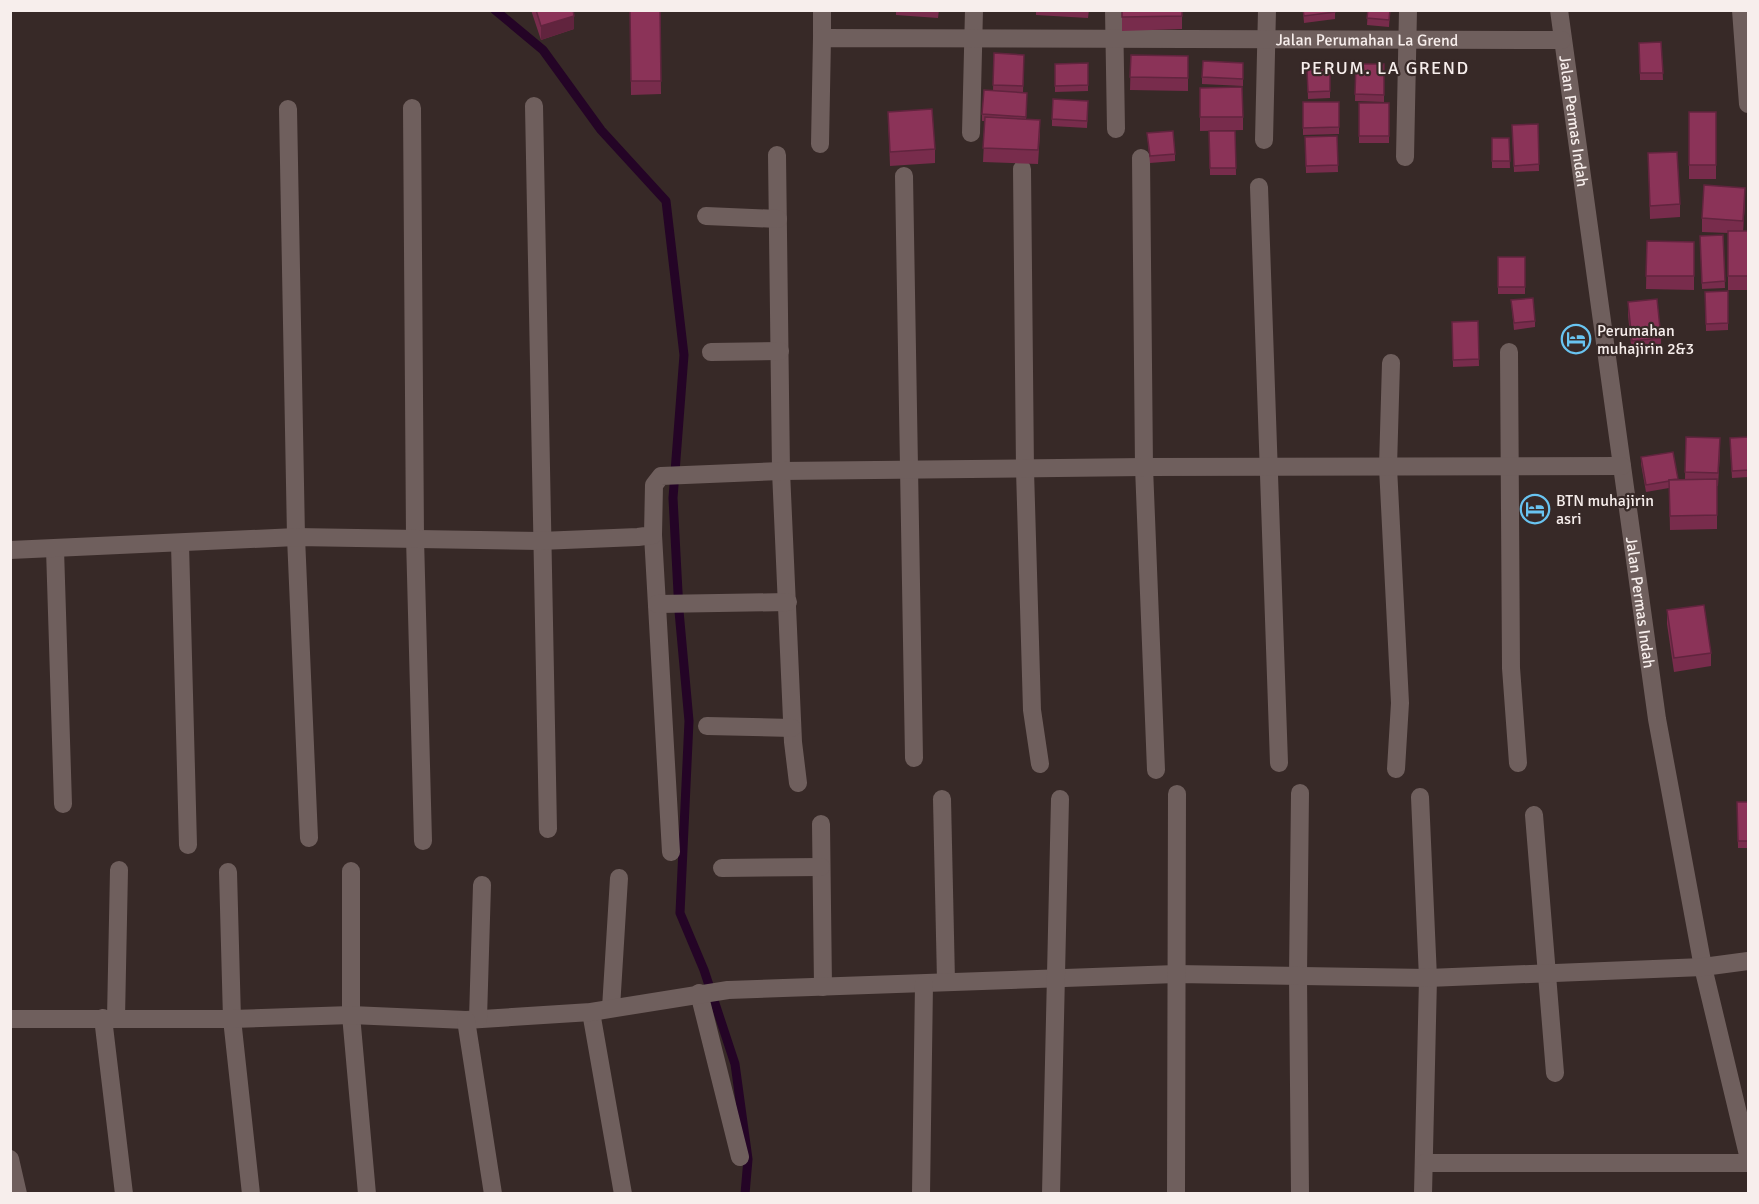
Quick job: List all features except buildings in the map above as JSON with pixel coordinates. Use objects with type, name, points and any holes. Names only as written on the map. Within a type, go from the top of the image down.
[{"type":"street","points":[[820,144],[822,10]]},
{"type":"street","points":[[971,133],[974,10]]},
{"type":"street","points":[[1114,10],[1116,129]]},
{"type":"street","points":[[1264,140],[1267,10]]},
{"type":"street","points":[[1405,157],[1408,10]]},
{"type":"street","name":"Jalan Permas Indah","points":[[1558,10],[1657,719],[1703,967],[1741,1093],[1749,1155]]},
{"type":"street","points":[[1741,10],[1749,104]]},
{"type":"street","name":"Jalan Perumahan La Grend","points":[[822,38],[1562,40]]},
{"type":"street","points":[[534,106],[540,541],[548,829]]},
{"type":"street","points":[[412,108],[415,538],[423,841]]},
{"type":"street","points":[[288,110],[296,537],[309,838]]},
{"type":"street","points":[[777,155],[781,471],[792,728],[798,783]]},
{"type":"street","points":[[1141,158],[1144,467],[1156,770]]},
{"type":"street","points":[[1022,169],[1025,470],[1032,710],[1040,764]]},
{"type":"street","points":[[904,176],[914,758]]},
{"type":"street","points":[[1259,187],[1279,763]]},
{"type":"street","points":[[706,216],[778,219]]},
{"type":"street","points":[[711,352],[780,351]]},
{"type":"street","points":[[1509,352],[1511,668],[1518,763]]},
{"type":"street","points":[[1391,363],[1388,467],[1400,703],[1396,768]]},
{"type":"street","points":[[671,852],[664,604],[653,535],[654,485],[661,476],[781,471],[1144,467],[1622,466]]},
{"type":"street","points":[[10,550],[296,537],[540,541],[653,535]]},
{"type":"street","points":[[180,544],[188,845]]},
{"type":"street","points":[[55,549],[63,804]]},
{"type":"street","points":[[664,604],[788,602]]},
{"type":"street","points":[[708,726],[792,728]]},
{"type":"street","points":[[1300,792],[1298,976],[1300,1194]]},
{"type":"street","points":[[1176,794],[1176,1194]]},
{"type":"street","points":[[1420,797],[1428,978],[1423,1194]]},
{"type":"street","points":[[942,799],[946,981]]},
{"type":"street","points":[[1051,1194],[1060,799]]},
{"type":"street","points":[[1534,815],[1555,1073]]},
{"type":"street","points":[[821,824],[823,987]]},
{"type":"street","points":[[722,868],[821,867]]},
{"type":"street","points":[[118,870],[110,1018],[124,1194]]},
{"type":"street","points":[[351,871],[351,1015],[367,1194]]},
{"type":"street","points":[[228,872],[232,1019],[251,1194]]},
{"type":"street","points":[[611,1008],[619,878]]},
{"type":"street","points":[[482,885],[472,1020],[493,1194]]},
{"type":"street","points":[[10,1019],[232,1019],[351,1015],[472,1020],[591,1012],[728,990],[1176,974],[1428,978],[1703,967],[1749,961]]},
{"type":"street","points":[[921,1194],[924,984]]},
{"type":"street","points":[[699,993],[740,1157]]},
{"type":"street","points":[[591,1012],[623,1194]]},
{"type":"street","points":[[10,1159],[18,1194]]},
{"type":"street","points":[[1424,1163],[1749,1163]]},
{"type":"waterway","points":[[495,10],[543,50],[601,130],[666,201],[684,355],[673,498],[679,611],[689,721],[680,913],[704,970],[735,1064],[748,1159],[745,1194]]},
{"type":"place","name":"Perumahan muhajirin 2&3","points":[[1576,339]]},
{"type":"place","name":"BTN muhajirin asri","points":[[1535,509]]},
{"type":"district","name":"PERUM. LA GREND","points":[[1385,68]]}]
